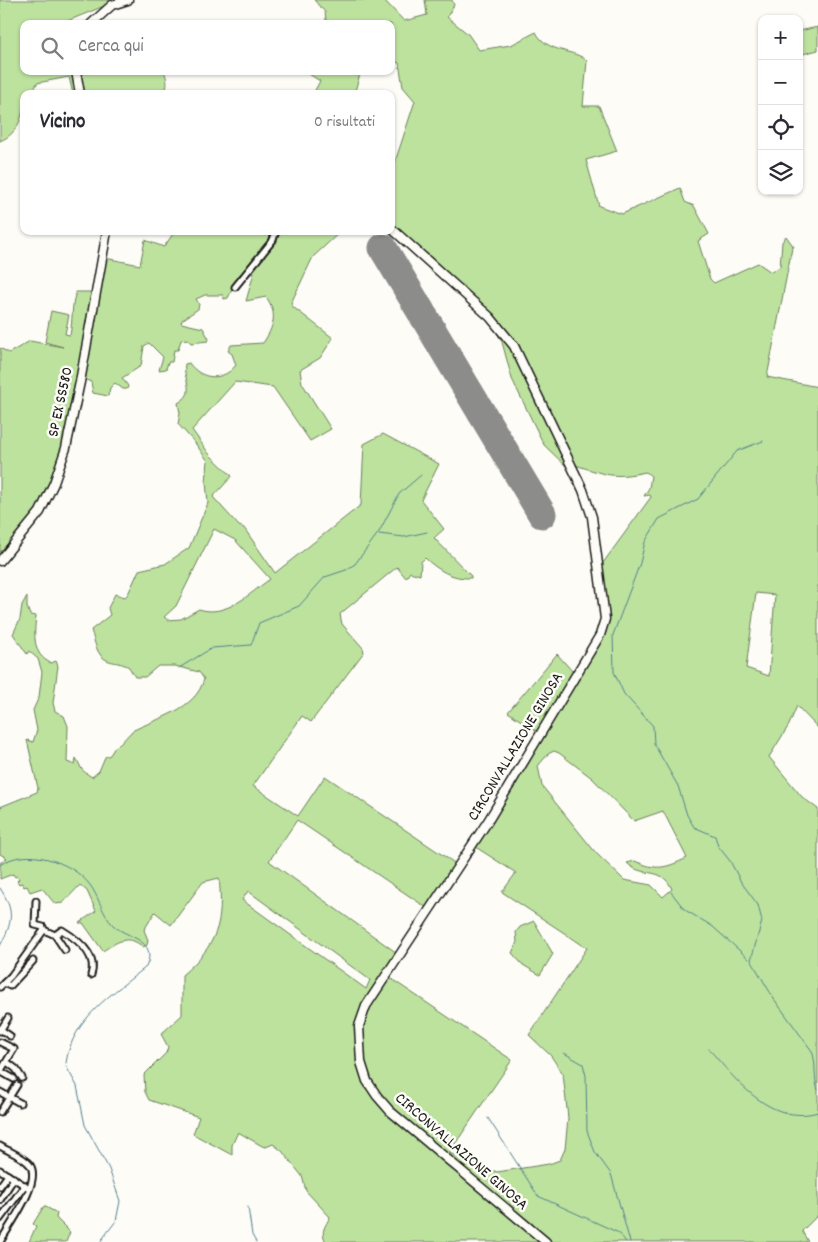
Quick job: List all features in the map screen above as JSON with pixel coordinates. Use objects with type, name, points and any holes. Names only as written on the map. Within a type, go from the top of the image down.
[{"type":"main road","points":[[95,20],[112,5],[128,0]]},
{"type":"main road","points":[[77,75],[79,90]]},
{"type":"main road","name":"CIRCONVALLAZIONE GINOSA","points":[[395,232],[490,317],[514,346],[583,490],[596,544],[605,619],[600,635],[498,805],[366,1006],[359,1026],[361,1062],[367,1081],[390,1110],[546,1242]]},
{"type":"main road","name":"SP EX SS580","points":[[0,562],[40,512],[57,474],[80,382],[105,235]]},
{"type":"street","points":[[235,287],[273,240],[275,235]]},
{"type":"street","points":[[36,901],[35,925],[43,927],[44,930],[55,935],[65,950]]},
{"type":"street","points":[[2,985],[44,930]]},
{"type":"street","points":[[55,935],[62,930],[78,941],[89,954],[92,965],[91,975]]},
{"type":"street","points":[[2,985],[10,986],[15,983],[33,961]]},
{"type":"street","points":[[8,1018],[0,1030],[10,1036]]},
{"type":"street","points":[[0,1042],[14,1049],[0,1071],[14,1079]]},
{"type":"street","points":[[7,1062],[16,1068],[22,1078]]},
{"type":"street","points":[[0,1112],[17,1085]]},
{"type":"street","points":[[0,1092],[20,1103]]},
{"type":"street","points":[[0,1242],[31,1188],[32,1171],[29,1163],[1,1149]]},
{"type":"street","points":[[0,1170],[31,1188]]},
{"type":"street","points":[[0,1186],[8,1175]]},
{"type":"street","points":[[0,1200],[14,1178]]},
{"type":"street","points":[[0,1220],[25,1185]]},
{"type":"green space","points":[[0,0],[119,0],[70,20],[20,20],[20,75],[73,75],[76,90],[72,90],[69,77],[37,83],[34,90],[20,90],[20,122],[12,133],[0,141]]},
{"type":"green space","points":[[314,0],[384,0],[404,21],[427,15],[425,0],[452,0],[454,5],[447,17],[468,34],[479,50],[511,45],[536,32],[541,39],[554,48],[576,54],[587,61],[583,106],[599,106],[617,151],[586,160],[599,206],[622,214],[680,188],[685,202],[694,206],[709,234],[698,241],[710,279],[714,283],[758,263],[771,272],[780,267],[782,242],[786,236],[794,247],[792,248],[767,377],[818,387],[818,728],[797,706],[789,725],[769,757],[802,797],[818,809],[818,1215],[802,1231],[808,1242],[547,1242],[396,1112],[375,1089],[363,1061],[362,1034],[369,1006],[387,976],[512,1060],[449,1153],[497,1172],[549,1164],[560,1160],[565,1149],[568,1118],[563,1074],[551,1056],[529,1035],[587,948],[502,892],[516,873],[474,846],[604,633],[600,567],[651,497],[650,495],[644,496],[649,488],[651,476],[646,472],[610,475],[575,465],[514,344],[395,230],[395,162],[415,101],[403,87],[399,63],[395,62],[395,20],[326,20],[325,12]],"holes":[[[756,593],[775,595],[769,676],[746,668]],[[554,751],[592,778],[634,821],[663,811],[687,858],[661,867],[649,866],[635,861],[627,863],[633,868],[663,877],[672,889],[663,897],[651,885],[624,880],[596,853],[542,786],[538,766],[548,754]]]},
{"type":"green space","points":[[818,27],[818,50],[803,54],[803,30]]},
{"type":"green space","points":[[80,75],[165,75],[167,80],[165,90],[82,90]]},
{"type":"green space","points":[[310,75],[360,75],[355,90],[315,90],[320,81]]},
{"type":"green space","points":[[172,235],[337,235],[313,257],[291,303],[293,307],[333,338],[320,358],[300,370],[302,383],[331,429],[310,441],[273,387],[235,382],[192,430],[210,455],[232,476],[213,497],[239,526],[244,528],[275,573],[361,505],[364,444],[383,434],[439,464],[421,500],[444,529],[434,538],[471,578],[458,577],[446,573],[425,558],[421,562],[420,575],[410,572],[406,578],[397,567],[340,614],[342,624],[363,648],[364,652],[311,722],[302,716],[253,786],[298,816],[325,776],[456,864],[427,908],[297,820],[269,861],[397,953],[374,988],[357,1034],[370,1091],[541,1242],[326,1242],[323,1232],[330,1217],[306,1191],[302,1176],[282,1151],[273,1144],[266,1147],[262,1146],[238,1132],[232,1145],[232,1155],[193,1134],[199,1117],[149,1100],[145,1092],[144,1075],[166,1053],[168,1047],[161,1034],[182,1015],[182,975],[203,954],[216,932],[220,908],[219,878],[203,882],[171,925],[155,912],[144,930],[148,940],[147,945],[143,947],[133,941],[123,940],[103,951],[83,923],[79,923],[96,911],[87,891],[80,885],[63,903],[55,904],[42,888],[30,892],[27,886],[24,887],[22,883],[19,884],[17,881],[19,879],[13,874],[0,879],[0,863],[7,858],[0,854],[0,807],[37,792],[38,788],[27,740],[33,742],[37,730],[33,710],[39,697],[42,672],[38,659],[29,651],[27,654],[13,634],[20,619],[22,605],[27,596],[27,607],[30,615],[36,616],[35,637],[37,649],[40,655],[51,663],[56,661],[58,666],[53,703],[55,711],[64,716],[68,726],[67,762],[75,765],[76,758],[83,771],[92,777],[99,771],[105,757],[110,755],[115,747],[132,731],[184,706],[200,690],[204,679],[199,672],[175,666],[158,666],[145,677],[135,677],[129,667],[109,661],[101,656],[91,630],[110,615],[108,608],[115,594],[125,597],[128,594],[139,570],[165,564],[189,548],[208,503],[206,482],[208,461],[178,424],[180,413],[178,403],[184,399],[188,390],[185,364],[189,363],[194,369],[206,376],[212,377],[225,374],[236,365],[232,354],[228,351],[231,345],[263,343],[272,326],[273,314],[266,297],[246,301],[254,273],[252,269],[239,275],[228,298],[224,299],[223,295],[205,295],[196,299],[199,304],[198,309],[182,320],[181,323],[203,328],[209,339],[208,341],[191,343],[187,339],[181,340],[178,350],[174,350],[172,362],[168,362],[166,369],[159,370],[163,357],[149,343],[144,346],[141,366],[122,378],[128,386],[127,389],[123,389],[115,383],[110,388],[108,396],[93,393],[91,382],[84,379],[105,258],[140,265],[145,240],[164,247]],"holes":[[[214,529],[235,540],[270,579],[237,603],[228,607],[209,611],[199,609],[181,619],[168,620],[164,617],[176,606]],[[248,891],[370,980],[366,989],[242,900]]]},
{"type":"green space","points":[[76,292],[92,292],[64,452],[40,508],[0,557],[0,348],[9,353],[30,341],[63,347],[45,342],[51,311],[69,315],[65,334],[70,335]]},
{"type":"green space","points":[[499,330],[510,346],[572,472],[544,445],[512,379],[502,342],[497,333]]},
{"type":"green space","points":[[557,654],[573,672],[576,672],[539,733],[508,712]]},
{"type":"green space","points":[[534,921],[553,954],[540,975],[523,965],[512,953],[517,942],[516,932],[520,927]]},
{"type":"green space","points":[[44,1206],[57,1213],[56,1218],[70,1232],[66,1242],[29,1242],[36,1226],[33,1224]]},
{"type":"waterway","points":[[763,441],[737,451],[698,499],[659,519],[645,542],[640,563],[613,635],[614,672],[624,694],[653,726],[654,744],[678,786],[687,815],[694,827],[715,836],[718,846],[730,861],[741,882],[758,905],[762,921],[751,960],[774,999],[812,1051],[818,1090]]},
{"type":"waterway","points":[[179,668],[212,648],[251,645],[259,623],[299,606],[325,577],[346,570],[355,564],[379,532],[399,494],[421,475]]},
{"type":"waterway","points":[[379,534],[404,537],[427,532]]},
{"type":"waterway","points":[[0,865],[10,859],[35,857],[48,859],[72,869],[90,885],[106,916],[113,925],[139,940],[148,950],[149,958],[146,967],[108,997],[86,1020],[70,1047],[66,1063]]},
{"type":"waterway","points":[[0,888],[10,910],[10,923],[0,946]]},
{"type":"waterway","points":[[671,892],[685,910],[712,926],[749,959]]},
{"type":"waterway","points":[[709,1049],[743,1086],[770,1106],[785,1112],[801,1115],[818,1112]]},
{"type":"waterway","points":[[564,1053],[583,1064],[586,1076],[587,1131],[595,1152],[611,1174],[630,1242]]},
{"type":"waterway","points":[[66,1066],[77,1086],[85,1125],[109,1169],[120,1201],[116,1221],[100,1242]]},
{"type":"waterway","points":[[488,1118],[538,1196],[619,1233],[626,1242]]},
{"type":"waterway","points":[[248,1207],[252,1235],[256,1242]]},
{"type":"runway","points":[[383,248],[542,514]]}]
